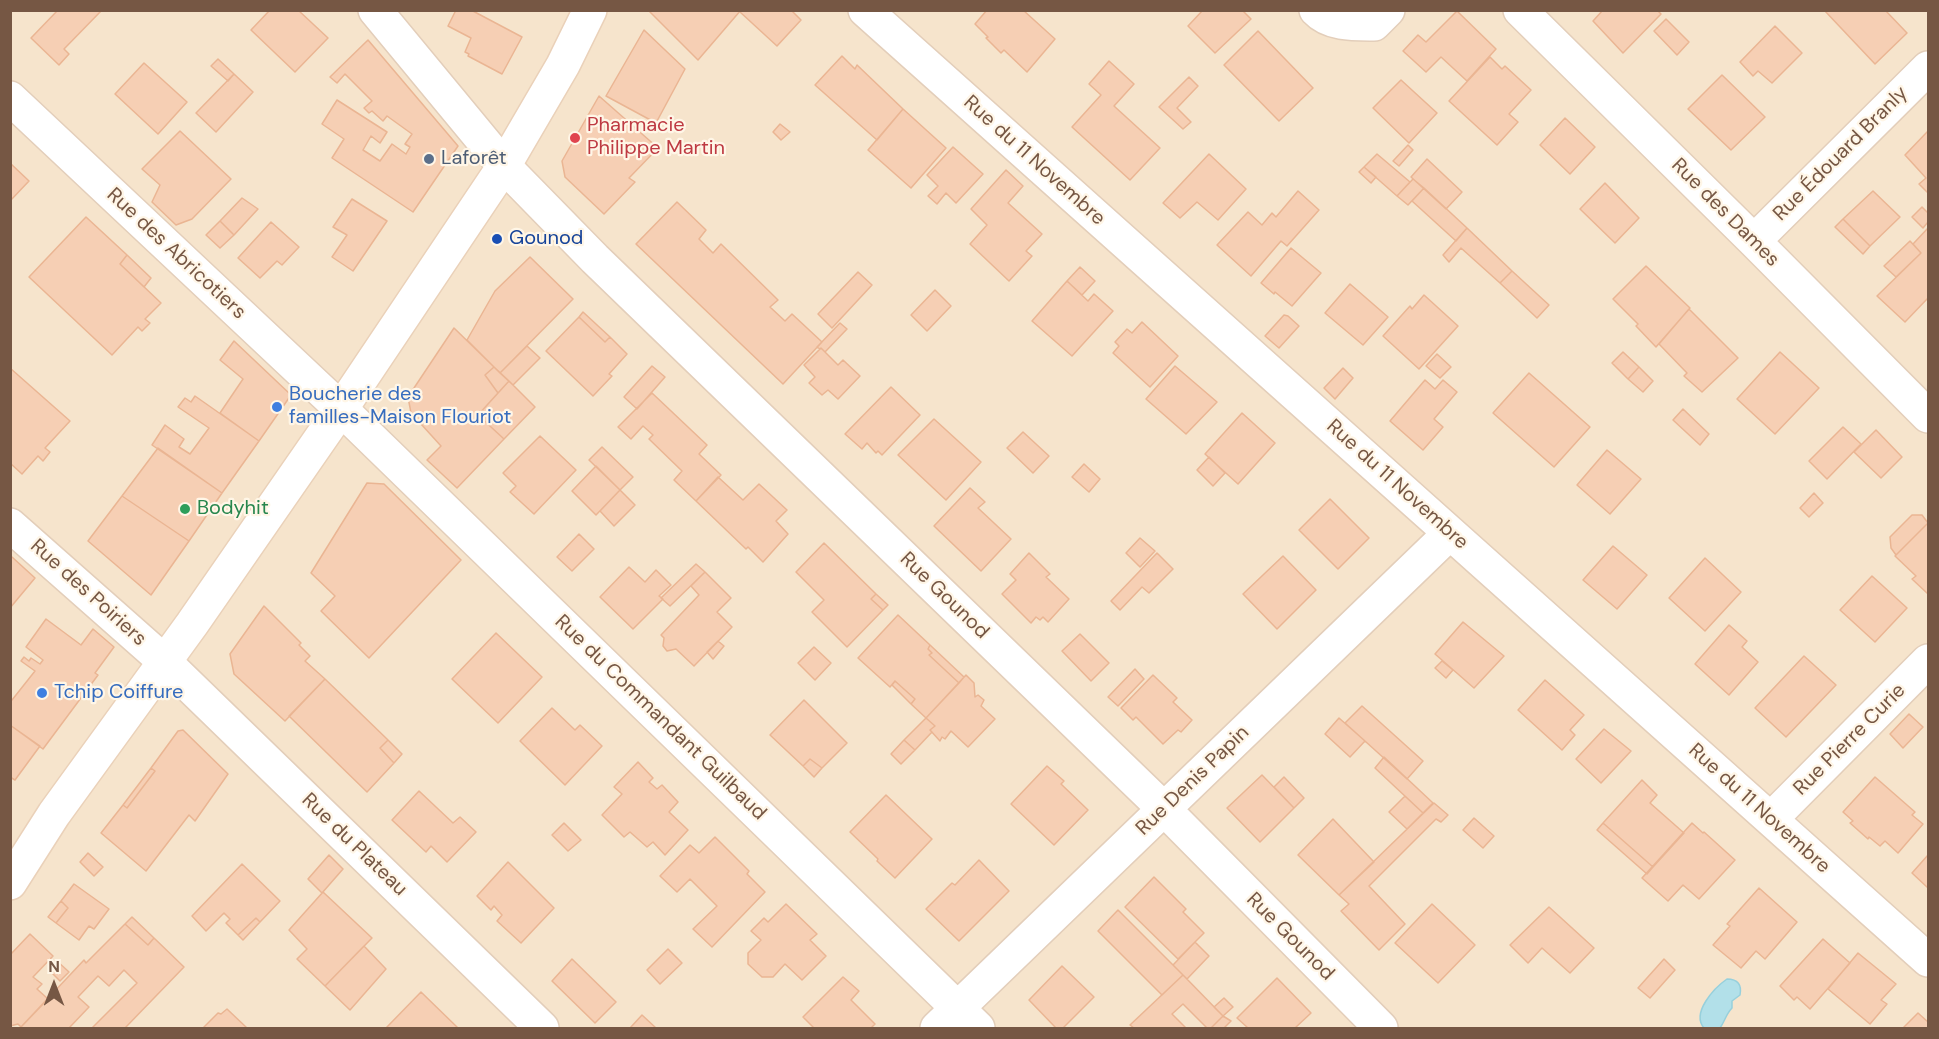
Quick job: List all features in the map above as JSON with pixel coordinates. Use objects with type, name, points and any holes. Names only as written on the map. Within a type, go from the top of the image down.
[{"type":"street","name":"Rue Gounod","points":[[375,10],[504,166],[603,267],[1164,809],[1381,1029]]},
{"type":"street","points":[[10,883],[54,814],[165,662],[341,409],[504,166],[562,65],[590,10]]},
{"type":"street","name":"Rue du 11 Novembre","points":[[865,10],[1929,960]]},
{"type":"street","points":[[1316,10],[1320,15],[1345,24],[1381,17]]},
{"type":"street","name":"Rue des Dames","points":[[1520,10],[1929,416]]},
{"type":"street","name":"Rue Édouard Branly","points":[[1754,241],[1929,68]]},
{"type":"street","name":"Rue des Abricotiers","points":[[10,98],[341,409]]},
{"type":"street","name":"Rue du Commandant Guilbaud","points":[[341,409],[957,1022]]},
{"type":"street","name":"Rue des Poiriers","points":[[10,525],[165,662]]},
{"type":"street","name":"Rue Denis Papin","points":[[957,1022],[1164,809],[1450,533]]},
{"type":"street","name":"Rue Pierre Curie","points":[[1771,819],[1929,661]]},
{"type":"street","name":"Rue du Plateau","points":[[165,662],[543,1029]]},
{"type":"street","points":[[10,858],[54,814]]},
{"type":"shaded area","points":[[11,11],[1928,11],[1928,1028],[11,1028]]},
{"type":"water","points":[[1727,979],[1738,983],[1740,995],[1732,1001],[1732,1008],[1720,1028],[1704,1028],[1700,1015],[1702,1008],[1716,988]]},
{"type":"building","points":[[58,10],[102,10],[64,49],[69,54],[59,65],[31,38]]},
{"type":"building","points":[[270,10],[298,10],[328,38],[295,72],[251,30]]},
{"type":"building","points":[[456,10],[471,10],[522,37],[502,74],[468,56],[469,54],[465,52],[471,38],[448,26]]},
{"type":"building","points":[[648,10],[741,10],[698,60]]},
{"type":"building","points":[[741,10],[791,10],[801,20],[777,46],[740,12]]},
{"type":"building","points":[[987,10],[1023,10],[1055,39],[1027,72],[1004,50],[1001,53],[975,24]]},
{"type":"building","points":[[1203,10],[1242,10],[1251,19],[1215,53],[1188,26]]},
{"type":"building","points":[[1603,10],[1657,10],[1661,14],[1623,53],[1593,21]]},
{"type":"building","points":[[1824,10],[1885,10],[1907,33],[1875,64]]},
{"type":"building","points":[[1457,11],[1496,49],[1467,81],[1441,57],[1426,72],[1403,51],[1418,35],[1426,42]]},
{"type":"building","points":[[1666,19],[1689,42],[1677,55],[1654,31]]},
{"type":"building","points":[[1775,26],[1802,53],[1772,83],[1758,71],[1753,76],[1740,62]]},
{"type":"building","points":[[644,30],[685,69],[656,123],[606,96]]},
{"type":"building","points":[[1258,31],[1313,88],[1279,121],[1224,65]]},
{"type":"building","points":[[368,40],[458,146],[413,212],[332,158],[344,139],[322,124],[337,100],[387,132],[380,143],[371,136],[363,150],[380,161],[392,144],[406,154],[410,147],[405,144],[412,134],[387,116],[383,121],[372,111],[369,113],[364,108],[372,101],[345,74],[337,83],[330,77]]},
{"type":"building","points":[[842,56],[855,69],[857,65],[903,109],[877,140],[815,85]]},
{"type":"building","points":[[1490,57],[1502,69],[1505,66],[1531,90],[1509,114],[1518,122],[1497,145],[1449,101]]},
{"type":"building","points":[[218,59],[234,74],[228,81],[211,66]]},
{"type":"building","points":[[1109,61],[1134,84],[1114,106],[1160,148],[1130,180],[1072,127],[1101,95],[1089,84]]},
{"type":"building","points":[[144,63],[187,102],[158,134],[115,94]]},
{"type":"building","points":[[234,74],[253,92],[216,132],[196,113]]},
{"type":"building","points":[[1722,75],[1765,117],[1731,150],[1688,109]]},
{"type":"building","points":[[1189,77],[1198,86],[1177,108],[1191,122],[1183,129],[1159,107]]},
{"type":"building","points":[[1401,80],[1437,113],[1409,143],[1373,108]]},
{"type":"building","points":[[599,96],[658,148],[629,178],[635,182],[604,214],[565,177],[562,161]]},
{"type":"building","points":[[903,109],[946,148],[911,188],[868,150]]},
{"type":"building","points":[[1565,118],[1595,147],[1570,174],[1540,145]]},
{"type":"building","points":[[780,124],[790,132],[781,140],[773,132]]},
{"type":"building","points":[[180,131],[231,179],[192,219],[176,225],[152,202],[160,185],[142,169]]},
{"type":"building","points":[[1928,131],[1928,193],[1919,184],[1926,178],[1905,155]]},
{"type":"building","points":[[1408,145],[1413,150],[1399,166],[1393,161]]},
{"type":"building","points":[[953,147],[983,174],[956,203],[946,193],[937,204],[928,196],[938,186],[927,175]]},
{"type":"building","points":[[1209,154],[1246,189],[1218,220],[1197,202],[1180,218],[1163,203]]},
{"type":"building","points":[[1377,154],[1410,182],[1397,196],[1364,167]]},
{"type":"building","points":[[1427,159],[1462,192],[1446,209],[1411,177]]},
{"type":"building","points":[[10,163],[29,181],[10,201]]},
{"type":"building","points":[[1364,167],[1376,177],[1371,183],[1359,172]]},
{"type":"building","points":[[1006,170],[1023,186],[1008,203],[1042,234],[1026,251],[1032,256],[1009,281],[970,244],[987,225],[971,209]]},
{"type":"building","points":[[1413,179],[1424,188],[1408,205],[1397,196]]},
{"type":"building","points":[[1605,183],[1639,218],[1615,243],[1580,209]]},
{"type":"building","points":[[1424,188],[1467,228],[1456,241],[1412,201]]},
{"type":"building","points":[[1298,191],[1319,210],[1287,246],[1281,241],[1251,276],[1217,245],[1248,212],[1262,225],[1272,213],[1276,217]]},
{"type":"building","points":[[1873,191],[1900,217],[1870,246],[1843,219]]},
{"type":"building","points":[[242,198],[258,209],[234,235],[220,221]]},
{"type":"building","points":[[352,199],[387,221],[353,271],[332,257],[347,235],[333,227]]},
{"type":"building","points":[[677,202],[706,230],[699,239],[713,253],[721,244],[778,300],[770,307],[785,321],[792,314],[822,342],[783,384],[636,244]]},
{"type":"building","points":[[1922,207],[1928,213],[1928,222],[1923,228],[1912,217]]},
{"type":"building","points":[[86,217],[127,255],[120,264],[161,303],[145,319],[150,323],[142,331],[138,327],[112,355],[29,277]]},
{"type":"building","points":[[1843,219],[1870,246],[1863,254],[1835,227]]},
{"type":"building","points":[[220,221],[234,235],[220,248],[206,235]]},
{"type":"building","points":[[271,222],[299,247],[282,265],[277,261],[260,278],[238,258]]},
{"type":"building","points":[[1467,228],[1512,271],[1500,283],[1461,248],[1449,262],[1443,255]]},
{"type":"building","points":[[1928,228],[1928,298],[1905,322],[1877,296],[1921,253],[1913,244]]},
{"type":"building","points":[[1910,241],[1921,253],[1896,277],[1884,266]]},
{"type":"building","points":[[1291,248],[1321,273],[1292,306],[1261,283]]},
{"type":"building","points":[[127,255],[151,278],[144,287],[120,264]]},
{"type":"building","points":[[530,257],[573,299],[500,373],[467,340],[495,291]]},
{"type":"building","points":[[1646,266],[1690,308],[1656,347],[1636,326],[1638,324],[1613,299]]},
{"type":"building","points":[[1080,267],[1095,281],[1082,295],[1067,281]]},
{"type":"building","points":[[1512,271],[1549,305],[1537,318],[1500,283]]},
{"type":"building","points":[[858,272],[872,285],[832,328],[818,314]]},
{"type":"building","points":[[1067,281],[1088,301],[1094,294],[1113,311],[1072,356],[1032,321]]},
{"type":"building","points":[[1350,284],[1388,317],[1363,345],[1325,313]]},
{"type":"building","points":[[935,290],[951,306],[927,331],[911,315]]},
{"type":"building","points":[[1424,295],[1458,326],[1419,369],[1383,336],[1410,306],[1412,309]]},
{"type":"building","points":[[1689,309],[1738,358],[1702,392],[1684,376],[1687,373],[1659,344]]},
{"type":"building","points":[[583,312],[610,337],[605,342],[579,317]]},
{"type":"building","points":[[1284,315],[1299,326],[1279,348],[1265,336]]},
{"type":"building","points":[[579,317],[605,342],[610,337],[627,354],[609,374],[612,376],[593,396],[546,351]]},
{"type":"building","points":[[1142,322],[1178,356],[1150,387],[1113,353],[1119,346],[1115,342],[1127,329],[1132,333]]},
{"type":"building","points":[[840,323],[847,329],[825,352],[817,347]]},
{"type":"building","points":[[454,328],[494,367],[485,375],[498,393],[478,415],[504,439],[457,488],[427,460],[441,446],[411,413],[408,397]]},
{"type":"building","points":[[234,341],[291,395],[259,441],[220,413],[243,379],[220,360]]},
{"type":"building","points":[[527,346],[540,358],[513,385],[500,373]]},
{"type":"building","points":[[821,348],[838,365],[843,360],[860,376],[838,399],[828,390],[822,395],[809,383],[815,377],[804,365]]},
{"type":"building","points":[[1623,352],[1639,367],[1628,379],[1612,363]]},
{"type":"building","points":[[1780,352],[1819,388],[1775,434],[1737,399]]},
{"type":"building","points":[[1437,354],[1451,367],[1440,378],[1426,366]]},
{"type":"building","points":[[652,366],[665,377],[637,409],[624,397]]},
{"type":"building","points":[[1175,366],[1217,402],[1186,434],[1146,399]]},
{"type":"building","points":[[494,367],[509,381],[498,393],[485,375]]},
{"type":"building","points":[[1639,367],[1653,381],[1643,392],[1628,379]]},
{"type":"building","points":[[10,368],[70,421],[45,448],[50,452],[43,461],[38,456],[22,474],[10,463]]},
{"type":"building","points":[[1343,368],[1353,378],[1335,399],[1324,388]]},
{"type":"building","points":[[1529,373],[1590,427],[1554,467],[1493,413]]},
{"type":"building","points":[[1425,380],[1435,389],[1443,380],[1457,392],[1434,419],[1443,427],[1423,450],[1390,421]]},
{"type":"building","points":[[509,381],[535,407],[504,439],[478,415]]},
{"type":"building","points":[[891,387],[920,415],[882,455],[878,451],[876,453],[867,443],[862,449],[845,434]]},
{"type":"building","points":[[652,393],[707,445],[699,454],[721,475],[696,501],[674,480],[682,471],[649,439],[653,435],[643,426],[631,439],[618,427]]},
{"type":"building","points":[[195,396],[259,441],[222,493],[152,445],[165,425],[184,439],[179,447],[190,454],[209,428],[178,407],[185,398],[191,402]]},
{"type":"building","points":[[1683,409],[1709,434],[1700,445],[1673,420]]},
{"type":"building","points":[[1242,413],[1275,443],[1238,484],[1205,454]]},
{"type":"building","points":[[934,419],[981,462],[946,500],[898,455]]},
{"type":"building","points":[[1843,427],[1861,444],[1827,479],[1809,461]]},
{"type":"building","points":[[1876,430],[1902,457],[1881,478],[1854,452]]},
{"type":"building","points":[[1023,432],[1049,456],[1033,473],[1007,448]]},
{"type":"building","points":[[540,436],[576,470],[534,514],[510,492],[516,486],[503,473]]},
{"type":"building","points":[[602,447],[633,477],[620,490],[589,460]]},
{"type":"building","points":[[158,448],[222,493],[189,541],[122,496]]},
{"type":"building","points":[[1607,450],[1641,479],[1610,514],[1577,485]]},
{"type":"building","points":[[1209,457],[1225,473],[1213,486],[1197,470]]},
{"type":"building","points":[[1084,464],[1100,479],[1089,492],[1072,477]]},
{"type":"building","points":[[596,466],[620,490],[596,515],[572,491]]},
{"type":"building","points":[[718,477],[743,500],[759,484],[787,510],[776,521],[788,534],[763,562],[748,547],[746,549],[696,501]]},
{"type":"building","points":[[367,483],[384,484],[461,560],[369,658],[321,611],[335,596],[311,573]]},
{"type":"building","points":[[970,488],[985,502],[978,508],[1011,539],[981,571],[934,526]]},
{"type":"building","points":[[620,490],[635,505],[614,526],[600,511]]},
{"type":"building","points":[[1814,493],[1823,503],[1809,517],[1800,508]]},
{"type":"building","points":[[122,496],[189,541],[151,595],[88,541]]},
{"type":"building","points":[[1330,499],[1369,538],[1338,569],[1299,530]]},
{"type":"building","points":[[1912,515],[1922,515],[1928,523],[1896,555],[1891,548],[1890,537]]},
{"type":"building","points":[[1928,523],[1928,594],[1912,579],[1916,576],[1895,556]]},
{"type":"building","points":[[579,534],[594,549],[572,571],[557,557]]},
{"type":"building","points":[[1140,538],[1155,551],[1140,567],[1126,553]]},
{"type":"building","points":[[824,543],[876,594],[871,599],[883,610],[847,647],[812,612],[824,600],[796,572]]},
{"type":"building","points":[[1613,546],[1647,575],[1617,609],[1583,580]]},
{"type":"building","points":[[1029,553],[1050,574],[1046,577],[1069,599],[1048,622],[1043,617],[1040,620],[1036,617],[1031,623],[1002,594],[1016,580],[1010,574]]},
{"type":"building","points":[[1157,553],[1173,569],[1149,593],[1142,587],[1120,610],[1111,601]]},
{"type":"building","points":[[1283,556],[1316,590],[1277,629],[1243,594]]},
{"type":"building","points":[[12,557],[35,578],[10,608],[10,559]]},
{"type":"building","points":[[1705,558],[1741,592],[1705,631],[1669,598]]},
{"type":"building","points":[[696,564],[705,572],[670,606],[661,598]]},
{"type":"building","points":[[629,567],[645,582],[656,570],[671,585],[659,596],[663,599],[633,629],[600,597]]},
{"type":"building","points":[[705,572],[731,598],[717,612],[732,627],[694,666],[676,649],[667,651],[663,646],[664,638],[661,635],[699,595],[691,586]]},
{"type":"building","points":[[1872,576],[1907,608],[1875,642],[1840,610]]},
{"type":"building","points":[[876,594],[888,605],[883,610],[871,599]]},
{"type":"building","points":[[264,606],[301,643],[299,645],[310,656],[305,661],[325,679],[285,721],[234,674],[230,654]]},
{"type":"building","points":[[898,615],[930,645],[928,649],[932,653],[929,655],[959,683],[926,718],[911,704],[915,699],[895,681],[890,687],[858,658]]},
{"type":"building","points":[[46,619],[81,645],[93,629],[114,647],[95,673],[98,675],[43,749],[10,725],[10,699],[12,700],[35,671],[21,661],[24,657],[29,661],[31,658],[40,664],[43,660],[26,647]]},
{"type":"building","points":[[1463,622],[1504,656],[1474,688],[1435,654]]},
{"type":"building","points":[[1729,625],[1747,641],[1742,647],[1758,662],[1729,695],[1695,664]]},
{"type":"building","points":[[496,633],[542,677],[498,723],[452,679]]},
{"type":"building","points":[[1080,634],[1109,663],[1091,681],[1062,651]]},
{"type":"building","points":[[718,641],[724,646],[713,659],[707,652]]},
{"type":"building","points":[[930,645],[964,677],[959,683],[929,655],[932,653],[928,649]]},
{"type":"building","points":[[814,647],[831,663],[815,680],[798,663]]},
{"type":"building","points":[[1804,656],[1836,685],[1786,737],[1755,708]]},
{"type":"building","points":[[1442,661],[1453,670],[1446,678],[1435,668]]},
{"type":"building","points":[[1135,669],[1144,679],[1118,706],[1108,697]]},
{"type":"building","points":[[966,675],[974,683],[975,697],[978,695],[984,700],[981,706],[995,719],[968,747],[951,731],[945,739],[942,737],[940,741],[930,730],[935,726],[926,718]]},
{"type":"building","points":[[1153,675],[1177,698],[1173,702],[1192,720],[1181,732],[1178,730],[1163,744],[1136,717],[1133,720],[1121,708]]},
{"type":"building","points":[[325,679],[388,740],[380,748],[394,763],[367,792],[289,716]]},
{"type":"building","points":[[1545,680],[1584,715],[1570,730],[1575,735],[1562,750],[1518,710]]},
{"type":"building","points":[[895,681],[915,699],[911,704],[892,685]]},
{"type":"building","points":[[804,700],[847,743],[822,768],[810,759],[803,766],[770,735]]},
{"type":"building","points":[[1362,706],[1423,761],[1407,779],[1345,723]]},
{"type":"building","points":[[552,708],[575,730],[580,725],[602,746],[565,785],[520,741]]},
{"type":"building","points":[[1909,714],[1923,727],[1903,748],[1890,734]]},
{"type":"building","points":[[926,718],[935,726],[915,750],[904,740]]},
{"type":"building","points":[[1339,718],[1365,741],[1350,757],[1325,734]]},
{"type":"building","points":[[10,725],[40,746],[15,780],[10,777]]},
{"type":"building","points":[[1604,729],[1631,751],[1601,783],[1576,759]]},
{"type":"building","points":[[183,730],[228,774],[195,821],[189,815],[146,871],[101,833],[123,805],[127,808],[155,771],[151,768],[178,731]]},
{"type":"building","points":[[388,740],[402,754],[394,763],[380,748]]},
{"type":"building","points":[[904,740],[915,750],[901,764],[891,754]]},
{"type":"building","points":[[1384,757],[1433,803],[1423,813],[1375,768]]},
{"type":"building","points":[[810,759],[822,768],[814,777],[803,766]]},
{"type":"building","points":[[638,762],[653,778],[649,782],[657,789],[662,785],[678,802],[669,812],[688,830],[665,855],[653,842],[647,847],[630,832],[624,837],[602,815],[622,794],[614,787]]},
{"type":"building","points":[[1047,766],[1064,781],[1061,784],[1088,810],[1054,845],[1011,804]]},
{"type":"building","points":[[151,768],[155,771],[127,808],[123,805]]},
{"type":"building","points":[[1262,775],[1294,808],[1260,842],[1227,808]]},
{"type":"building","points":[[1284,777],[1304,798],[1294,808],[1274,787]]},
{"type":"building","points":[[1875,777],[1915,812],[1912,815],[1923,824],[1898,853],[1885,841],[1880,846],[1869,837],[1868,839],[1850,823],[1853,821],[1843,812]]},
{"type":"building","points":[[1642,780],[1657,795],[1650,803],[1684,833],[1653,867],[1603,823]]},
{"type":"building","points":[[419,791],[453,823],[460,817],[476,832],[447,862],[431,846],[426,852],[392,820]]},
{"type":"building","points":[[886,795],[932,839],[895,878],[850,832]]},
{"type":"building","points":[[1405,796],[1423,813],[1407,829],[1389,812]]},
{"type":"building","points":[[1434,803],[1448,815],[1441,822],[1436,819],[1369,886],[1405,924],[1379,950],[1341,911],[1349,904],[1339,895]]},
{"type":"building","points":[[1474,818],[1494,836],[1483,848],[1463,830]]},
{"type":"building","points":[[1333,819],[1374,862],[1339,895],[1298,855]]},
{"type":"building","points":[[564,823],[581,840],[568,851],[552,835]]},
{"type":"building","points":[[1603,823],[1653,867],[1647,874],[1597,830]]},
{"type":"building","points":[[1692,823],[1735,860],[1699,899],[1683,885],[1668,901],[1642,878]]},
{"type":"building","points":[[715,837],[749,871],[747,874],[765,892],[712,947],[693,929],[717,906],[690,879],[677,892],[660,876],[690,845],[699,853]]},
{"type":"building","points":[[88,853],[103,867],[94,876],[80,862]]},
{"type":"building","points":[[329,855],[343,869],[322,893],[308,879]]},
{"type":"building","points":[[1928,855],[1928,888],[1912,873]]},
{"type":"building","points":[[979,860],[1009,891],[959,941],[926,909],[952,883],[955,885]]},
{"type":"building","points":[[508,862],[554,908],[521,943],[497,921],[502,915],[494,906],[491,910],[477,896]]},
{"type":"building","points":[[242,864],[280,901],[260,922],[256,918],[238,935],[226,923],[230,919],[224,913],[206,931],[192,916]]},
{"type":"building","points":[[1154,877],[1186,909],[1183,912],[1204,933],[1178,959],[1125,907]]},
{"type":"building","points":[[74,884],[109,909],[94,929],[89,926],[79,940],[56,923],[68,908],[61,901]]},
{"type":"building","points":[[1759,888],[1797,922],[1765,959],[1756,951],[1741,968],[1713,945],[1730,926],[1727,924]]},
{"type":"building","points":[[323,892],[372,938],[325,986],[297,959],[307,949],[289,930]]},
{"type":"building","points":[[61,901],[68,908],[56,923],[48,917]]},
{"type":"building","points":[[786,904],[817,934],[810,940],[826,956],[802,980],[785,964],[773,977],[762,977],[748,964],[748,953],[761,940],[751,931],[764,918],[768,922]]},
{"type":"building","points":[[1432,904],[1475,945],[1438,983],[1395,943]]},
{"type":"building","points":[[1549,907],[1594,948],[1570,973],[1542,948],[1528,963],[1510,945]]},
{"type":"building","points":[[1118,910],[1183,975],[1162,995],[1098,931]]},
{"type":"building","points":[[132,917],[154,938],[148,945],[125,924]]},
{"type":"building","points":[[256,918],[260,922],[243,940],[238,935]]},
{"type":"building","points":[[125,924],[148,945],[154,938],[184,967],[125,1028],[92,1028],[137,983],[124,970],[109,986],[98,976],[78,997],[89,1007],[69,1028],[20,1028],[84,960],[86,963]]},
{"type":"building","points":[[30,934],[53,956],[33,977],[42,984],[37,989],[48,999],[21,1027],[18,1024],[10,1026],[10,955]]},
{"type":"building","points":[[1823,939],[1850,963],[1810,1009],[1797,997],[1794,1000],[1780,986]]},
{"type":"building","points":[[1195,942],[1209,956],[1187,979],[1173,965]]},
{"type":"building","points":[[364,946],[386,969],[350,1010],[325,986]]},
{"type":"building","points":[[668,949],[682,963],[660,984],[647,970]]},
{"type":"building","points":[[1858,953],[1896,984],[1881,1000],[1887,1004],[1870,1024],[1828,989]]},
{"type":"building","points":[[572,959],[616,1002],[595,1023],[552,981]]},
{"type":"building","points":[[1664,959],[1675,970],[1650,998],[1638,988]]},
{"type":"building","points":[[57,961],[69,972],[60,981],[49,970]]},
{"type":"building","points":[[1062,966],[1094,997],[1063,1028],[1056,1028],[1029,1000]]},
{"type":"building","points":[[1183,975],[1223,1016],[1211,1028],[1207,1028],[1183,1004],[1172,1014],[1186,1028],[1134,1028],[1130,1025]]},
{"type":"building","points":[[843,977],[859,991],[851,1000],[875,1024],[871,1028],[814,1028],[803,1017]]},
{"type":"building","points":[[1277,978],[1311,1013],[1295,1028],[1248,1028],[1237,1018]]},
{"type":"building","points":[[421,992],[458,1028],[386,1028]]},
{"type":"building","points":[[1224,998],[1233,1007],[1223,1016],[1214,1007]]},
{"type":"building","points":[[227,1009],[247,1028],[203,1028],[218,1013],[221,1014]]},
{"type":"building","points":[[1918,1013],[1928,1022],[1928,1028],[1903,1028]]},
{"type":"building","points":[[642,1015],[656,1028],[630,1028]]},
{"type":"building","points":[[1223,1016],[1231,1021],[1224,1028],[1211,1028]]},
{"type":"place","name":"Pharmacie Philippe Martin","points":[[575,138]]},
{"type":"place","name":"Laforêt","points":[[429,159]]},
{"type":"place","name":"Gounod","points":[[497,239]]},
{"type":"place","name":"Boucherie des familles-Maison Flouriot","points":[[277,407]]},
{"type":"place","name":"Bodyhit","points":[[185,509]]},
{"type":"place","name":"Tchip Coiffure","points":[[42,693]]}]
